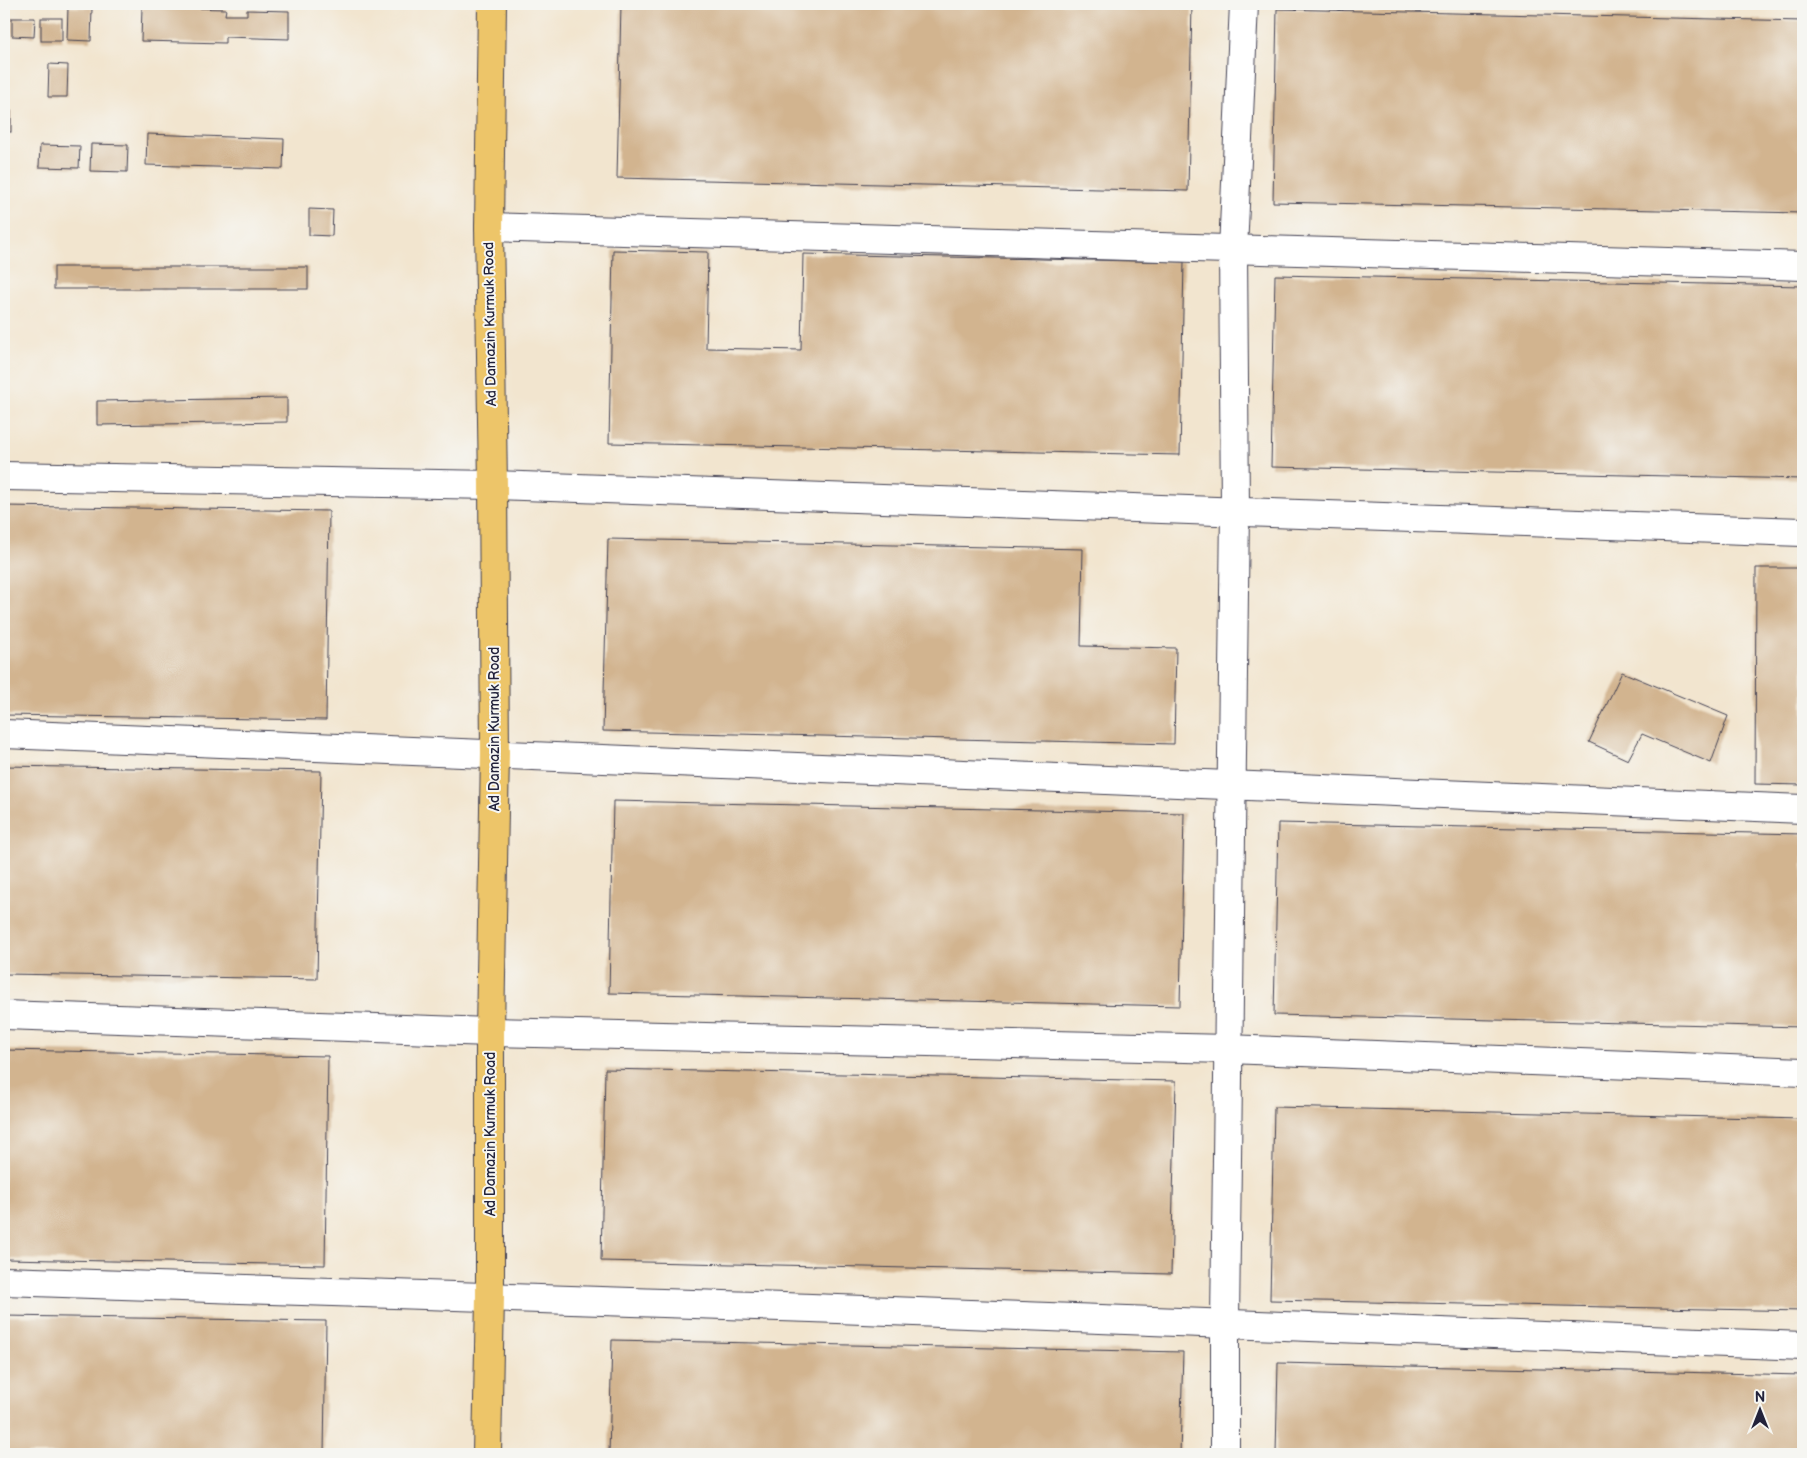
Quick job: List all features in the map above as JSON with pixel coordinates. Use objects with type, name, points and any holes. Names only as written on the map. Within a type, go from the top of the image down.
[{"type":"highway","name":"Ad Damazin Kurmuk Road","points":[[486,1454],[490,1296],[490,1032],[495,754],[489,227],[492,4]]},
{"type":"street","points":[[1225,1454],[1235,510],[1233,250],[1244,4]]},
{"type":"street","points":[[489,227],[1803,266]]},
{"type":"street","points":[[4,476],[493,485],[1235,510],[1803,532]]},
{"type":"street","points":[[4,734],[1803,809]]},
{"type":"street","points":[[4,1015],[490,1032],[1229,1049],[1803,1072]]},
{"type":"street","points":[[4,1281],[1225,1322],[1803,1346]]},
{"type":"building","points":[[621,4],[1192,4],[1188,191],[617,178]]},
{"type":"building","points":[[68,7],[92,8],[91,41],[67,40]]},
{"type":"building","points":[[142,7],[226,9],[225,15],[247,15],[247,10],[289,11],[289,39],[225,37],[225,43],[141,41]]},
{"type":"building","points":[[1277,9],[1803,21],[1803,213],[1273,202]]},
{"type":"building","points":[[12,18],[35,18],[34,37],[12,36]]},
{"type":"building","points":[[41,18],[62,18],[62,41],[41,41]]},
{"type":"building","points":[[49,64],[68,65],[67,97],[48,97]]},
{"type":"building","points":[[4,111],[11,111],[11,132],[4,132]]},
{"type":"building","points":[[147,134],[284,139],[283,169],[146,165]]},
{"type":"building","points":[[91,144],[128,145],[127,172],[90,171]]},
{"type":"building","points":[[40,145],[80,146],[79,168],[39,167]]},
{"type":"building","points":[[309,209],[333,210],[332,236],[309,235]]},
{"type":"building","points":[[613,250],[708,252],[706,348],[801,350],[803,254],[1184,262],[1180,455],[609,443]]},
{"type":"building","points":[[54,267],[308,267],[308,289],[54,289]]},
{"type":"building","points":[[1275,275],[1803,286],[1803,479],[1271,467]]},
{"type":"building","points":[[287,398],[287,422],[97,425],[97,401]]},
{"type":"building","points":[[4,506],[329,511],[326,720],[4,715]]},
{"type":"building","points":[[608,539],[1083,549],[1081,646],[1176,648],[1174,744],[603,731]]},
{"type":"building","points":[[1756,568],[1803,568],[1803,785],[1755,784]]},
{"type":"building","points":[[1622,672],[1728,716],[1711,763],[1642,734],[1628,760],[1589,742]]},
{"type":"building","points":[[4,766],[321,771],[317,979],[4,974]]},
{"type":"building","points":[[613,801],[1184,813],[1180,1006],[609,993]]},
{"type":"building","points":[[1278,823],[1803,834],[1803,1027],[1274,1015]]},
{"type":"building","points":[[4,1050],[328,1056],[325,1265],[4,1259]]},
{"type":"building","points":[[605,1069],[1176,1081],[1171,1274],[601,1261]]},
{"type":"building","points":[[1274,1107],[1803,1119],[1803,1311],[1270,1300]]},
{"type":"building","points":[[4,1316],[326,1321],[324,1454],[4,1454]]},
{"type":"building","points":[[612,1340],[1183,1352],[1180,1454],[609,1454]]},
{"type":"building","points":[[1278,1363],[1803,1375],[1803,1454],[1276,1454]]}]
